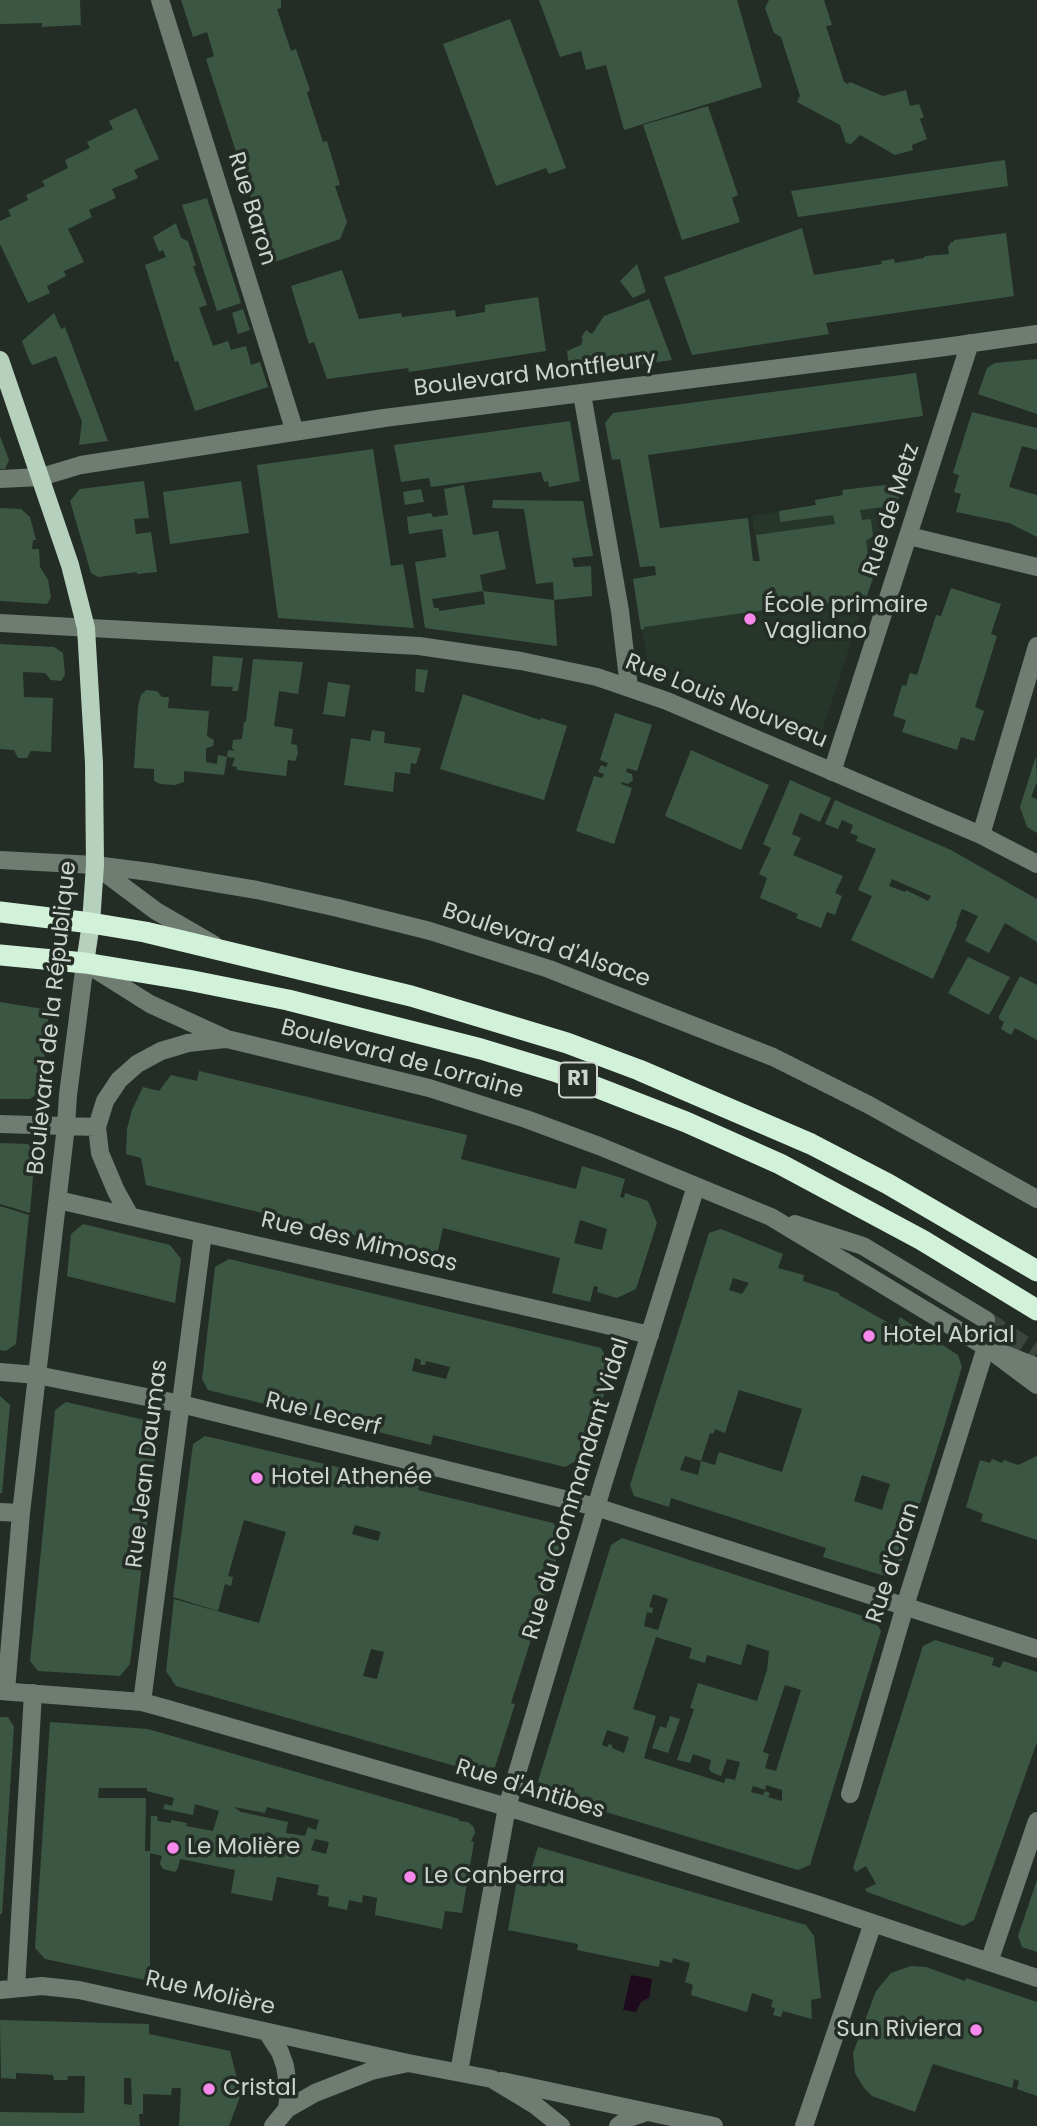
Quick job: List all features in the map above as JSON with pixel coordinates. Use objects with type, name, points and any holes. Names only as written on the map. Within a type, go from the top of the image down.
[{"type":"highway","points":[[0,912],[145,932],[226,951]]},
{"type":"highway","name":"R1","points":[[226,951],[338,977],[496,1020],[639,1070],[811,1144],[888,1184],[1037,1271]]},
{"type":"highway","name":"R1","points":[[0,956],[85,964],[188,980],[340,1012],[557,1072],[686,1122],[780,1164],[922,1240],[1035,1305]]},
{"type":"main road","name":"Boulevard de la République","points":[[0,360],[70,565],[86,628],[94,763],[95,865],[85,964]]},
{"type":"street","name":"Rue Baron","points":[[160,0],[295,432]]},
{"type":"street","name":"Boulevard Montfleury","points":[[0,479],[41,477],[81,465],[384,418],[1037,334]]},
{"type":"street","name":"Rue de Metz","points":[[832,772],[970,343]]},
{"type":"street","points":[[582,394],[620,611],[629,687]]},
{"type":"street","points":[[909,536],[1037,567]]},
{"type":"street","name":"Rue Louis Nouveau","points":[[0,623],[431,648],[521,661],[597,677],[629,687],[981,835],[1037,864]]},
{"type":"street","points":[[981,835],[1037,646]]},
{"type":"street","name":"Boulevard d'Alsace","points":[[0,860],[95,865],[244,888],[430,931],[549,969],[774,1057],[869,1105],[1037,1199]]},
{"type":"street","points":[[95,865],[156,911],[226,951]]},
{"type":"street","name":"Boulevard de Lorraine","points":[[85,964],[150,1004],[227,1039],[429,1088],[599,1146],[771,1217],[986,1347],[1037,1385]]},
{"type":"street","name":"Boulevard de la République","points":[[3,1691],[7,1600],[21,1513],[85,964]]},
{"type":"street","points":[[130,1216],[105,1168],[97,1127],[105,1101],[120,1080],[137,1064],[174,1047],[227,1039]]},
{"type":"street","points":[[0,1124],[97,1127]]},
{"type":"street","name":"Rue du Commandant Vidal","points":[[459,2072],[507,1807],[596,1507],[696,1186]]},
{"type":"street","name":"Rue des Mimosas","points":[[58,1200],[650,1335]]},
{"type":"street","points":[[771,1217],[829,1233],[863,1246],[986,1320]]},
{"type":"street","name":"Rue Jean Daumas","points":[[142,1702],[203,1233]]},
{"type":"street","points":[[986,1347],[1037,1367]]},
{"type":"street","name":"Rue d'Oran","points":[[850,1794],[905,1605],[986,1347]]},
{"type":"street","name":"Rue Lecerf","points":[[0,1371],[37,1375],[181,1404],[596,1507],[1037,1649]]},
{"type":"street","points":[[0,1512],[21,1513]]},
{"type":"street","name":"Rue d'Antibes","points":[[3,1691],[142,1702],[507,1807],[1037,1978]]},
{"type":"street","points":[[8,1989],[33,1693]]},
{"type":"street","points":[[989,1962],[1037,1821]]},
{"type":"street","points":[[804,2126],[873,1923]]},
{"type":"street","name":"Rue Molière","points":[[8,1989],[42,1986],[79,1990],[408,2063],[714,2126]]},
{"type":"street","points":[[267,2032],[280,2052],[285,2066],[289,2092],[287,2109]]},
{"type":"street","points":[[273,2126],[287,2109],[315,2093],[371,2071],[408,2063]]},
{"type":"street","points":[[492,2079],[535,2105],[561,2126]]},
{"type":"street","points":[[618,2126],[629,2118],[648,2112]]},
{"type":"shaded area","name":"École primaire Vagliano","points":[[903,483],[822,731],[816,738],[806,740],[655,675],[649,669],[633,579],[759,561],[752,516],[816,505],[815,500],[843,495],[842,490]]},
{"type":"shaded area","points":[[631,1975],[652,1979],[649,1998],[641,2002],[636,2012],[623,2010]]},
{"type":"building","points":[[0,0],[80,0],[81,25],[42,27],[42,23],[0,24]]},
{"type":"building","points":[[181,0],[281,0],[281,8],[277,9],[291,51],[296,49],[310,90],[307,93],[323,142],[327,141],[340,185],[335,186],[347,222],[340,239],[272,263],[206,59],[214,56],[207,32],[193,37]]},
{"type":"building","points":[[539,0],[737,0],[762,87],[624,130],[606,65],[586,70],[581,51],[560,57]]},
{"type":"building","points":[[769,0],[824,0],[832,25],[826,26],[844,82],[883,96],[906,90],[910,106],[919,104],[924,117],[920,119],[927,139],[912,145],[913,150],[895,155],[860,135],[851,144],[846,143],[840,125],[797,102],[800,96],[781,37],[774,33],[765,8]]},
{"type":"building","points":[[510,19],[566,168],[549,174],[546,168],[496,186],[443,44]]},
{"type":"building","points":[[708,106],[738,195],[732,198],[740,222],[682,240],[643,125]]},
{"type":"building","points":[[136,108],[159,159],[134,170],[138,178],[112,189],[116,198],[89,210],[92,217],[68,229],[84,262],[64,271],[66,276],[47,286],[50,293],[28,303],[0,244],[0,221],[11,216],[8,210],[28,200],[26,195],[45,186],[42,181],[68,168],[65,160],[90,148],[87,142],[113,129],[109,121]]},
{"type":"building","points":[[1005,160],[1008,186],[798,217],[791,191]]},
{"type":"building","points":[[207,198],[241,303],[217,311],[182,205]]},
{"type":"building","points":[[176,223],[181,238],[188,241],[196,266],[193,266],[207,305],[199,308],[213,346],[228,341],[231,350],[246,346],[251,365],[260,362],[268,387],[195,411],[178,361],[175,362],[145,265],[166,257],[163,250],[159,252],[153,237]]},
{"type":"building","points":[[802,228],[814,275],[882,264],[881,261],[894,259],[895,263],[949,254],[948,247],[954,240],[1006,233],[1014,296],[826,323],[829,334],[692,355],[664,277]]},
{"type":"building","points":[[637,264],[646,292],[633,298],[620,281]]},
{"type":"building","points":[[342,270],[359,319],[455,310],[456,317],[485,312],[485,305],[538,297],[546,351],[409,372],[408,368],[327,379],[314,342],[309,344],[291,286]]},
{"type":"building","points":[[649,299],[672,360],[570,375],[567,351],[581,345],[581,338],[586,330],[592,334],[604,316]]},
{"type":"building","points":[[243,309],[250,330],[238,334],[232,313]]},
{"type":"building","points":[[54,313],[61,329],[65,327],[108,441],[79,445],[82,422],[56,356],[33,365],[30,362],[22,341]]},
{"type":"building","points":[[1037,359],[1037,414],[978,394],[987,368],[995,363]]},
{"type":"building","points":[[916,373],[923,416],[648,455],[660,528],[748,518],[753,561],[760,561],[756,535],[835,524],[833,515],[780,522],[779,511],[816,505],[815,500],[843,495],[842,490],[903,483],[898,501],[892,506],[860,510],[862,520],[871,519],[873,536],[866,541],[869,563],[877,566],[863,608],[859,612],[850,609],[848,601],[800,605],[644,627],[641,630],[633,579],[656,575],[655,566],[640,567],[620,459],[612,460],[605,423],[613,413]]},
{"type":"building","points":[[972,412],[1037,428],[1037,450],[1022,446],[1009,487],[1037,495],[1037,537],[1009,523],[956,512],[961,494],[954,492],[959,475],[953,473]]},
{"type":"building","points":[[570,421],[580,481],[549,487],[541,472],[431,487],[429,478],[401,482],[394,445]]},
{"type":"building","points":[[0,436],[9,460],[5,469],[0,469]]},
{"type":"building","points":[[373,449],[391,566],[403,564],[414,628],[278,618],[257,465]]},
{"type":"building","points":[[144,481],[149,518],[134,519],[136,534],[151,532],[157,572],[98,577],[91,573],[70,501],[80,489]]},
{"type":"building","points":[[241,481],[249,533],[170,544],[163,492]]},
{"type":"building","points":[[464,485],[473,535],[498,531],[506,569],[480,575],[483,591],[554,600],[557,646],[425,628],[415,562],[446,557],[442,529],[409,534],[407,517],[431,513],[433,517],[448,515],[444,489]],"holes":[[[483,591],[485,604],[439,611],[439,608],[434,608],[432,599]]]},
{"type":"building","points":[[421,489],[424,502],[405,505],[403,492]]},
{"type":"building","points":[[493,500],[583,501],[593,556],[572,558],[574,567],[591,566],[592,596],[554,600],[553,582],[536,584],[524,509],[492,508]]},
{"type":"building","points":[[0,508],[21,509],[30,517],[36,540],[33,540],[32,549],[39,549],[40,567],[48,580],[51,597],[47,604],[0,601]]},
{"type":"building","points":[[951,588],[1001,604],[991,634],[997,636],[975,707],[984,711],[974,741],[961,737],[957,750],[902,732],[906,720],[893,716],[902,685],[906,686],[910,673],[917,675],[936,615],[941,616]]},
{"type":"building","points":[[0,644],[54,647],[63,653],[65,675],[61,681],[51,680],[45,673],[23,672],[24,697],[53,698],[51,752],[31,751],[27,758],[18,758],[14,750],[0,749]]},
{"type":"building","points":[[213,656],[243,658],[238,691],[232,691],[233,687],[211,686]]},
{"type":"building","points":[[253,659],[303,662],[298,694],[279,691],[274,726],[293,729],[291,744],[297,745],[298,754],[295,761],[288,760],[286,776],[237,770],[237,767],[232,766],[235,758],[227,757],[228,750],[235,751],[232,748],[233,740],[242,739]]},
{"type":"building","points":[[416,669],[428,670],[424,693],[415,691]]},
{"type":"building","points":[[328,682],[350,685],[345,717],[323,714]]},
{"type":"building","points":[[146,690],[157,691],[162,697],[169,697],[168,708],[209,711],[207,736],[214,740],[213,746],[206,748],[206,762],[217,764],[218,755],[227,757],[224,775],[184,771],[184,782],[175,785],[154,781],[154,769],[134,768],[141,695]]},
{"type":"building","points":[[463,694],[540,720],[541,718],[567,726],[544,800],[440,769]]},
{"type":"building","points":[[615,713],[652,725],[637,771],[627,768],[626,772],[632,774],[633,780],[628,784],[621,784],[632,788],[614,844],[576,831],[594,776],[602,778],[604,774],[598,772],[601,765],[606,767],[608,763],[600,760]]},
{"type":"building","points":[[372,730],[385,732],[384,743],[421,748],[416,764],[411,763],[410,774],[395,772],[393,792],[344,785],[351,738],[370,741]]},
{"type":"building","points":[[691,750],[769,785],[741,850],[665,816]]},
{"type":"building","points":[[1036,756],[1037,782],[1031,797],[1037,799],[1037,833],[1027,827],[1020,807]]},
{"type":"building","points":[[790,780],[831,798],[820,822],[800,813],[792,834],[801,838],[793,855],[843,876],[835,893],[842,896],[835,915],[827,912],[821,928],[796,918],[798,914],[760,898],[767,878],[759,874],[771,848],[763,844]]},
{"type":"building","points":[[835,800],[951,850],[1037,899],[1037,942],[1005,923],[989,953],[965,941],[978,916],[962,909],[933,979],[851,940],[872,896],[858,890],[876,849],[856,841],[858,836],[850,833],[853,825],[842,820],[838,829],[825,824]],"holes":[[[892,879],[931,896],[928,901],[906,890],[905,892],[889,886]]]},
{"type":"building","points":[[968,957],[1010,977],[989,1015],[948,993]]},
{"type":"building","points":[[1020,976],[1037,985],[1037,1040],[1015,1028],[1011,1035],[1001,1029],[1004,1022],[999,1016]]},
{"type":"building","points":[[0,1002],[49,1010],[41,1091],[30,1099],[0,1099]]},
{"type":"building","points":[[199,1071],[467,1135],[461,1159],[576,1189],[582,1166],[625,1179],[620,1197],[624,1198],[625,1193],[648,1201],[657,1223],[636,1289],[617,1298],[597,1292],[598,1287],[594,1286],[590,1302],[552,1293],[560,1258],[443,1228],[437,1255],[146,1185],[141,1158],[126,1154],[127,1129],[143,1087],[159,1091],[171,1075],[197,1081]],"holes":[[[580,1220],[607,1229],[602,1250],[574,1243]]]},
{"type":"building","points":[[0,1143],[28,1144],[35,1152],[30,1213],[0,1204]]},
{"type":"building","points":[[0,1206],[29,1215],[16,1344],[6,1351],[0,1350]]},
{"type":"building","points":[[83,1224],[170,1245],[181,1259],[175,1303],[67,1276],[71,1234]]},
{"type":"building","points":[[721,1229],[783,1254],[778,1268],[804,1275],[803,1281],[839,1293],[896,1327],[900,1317],[958,1355],[962,1367],[899,1570],[888,1577],[823,1557],[826,1548],[671,1498],[669,1507],[634,1496],[630,1485],[709,1233]],"holes":[[[733,1278],[749,1283],[742,1294],[729,1290]],[[739,1390],[802,1409],[782,1472],[719,1452],[715,1465],[701,1461],[710,1433],[713,1434],[715,1429],[725,1433]],[[685,1456],[701,1461],[698,1475],[680,1470]],[[862,1475],[890,1484],[882,1510],[854,1501]]]},
{"type":"building","points":[[229,1259],[601,1348],[612,1368],[585,1456],[565,1467],[433,1435],[431,1445],[208,1390],[202,1379],[215,1267]],"holes":[[[415,1358],[421,1360],[420,1365],[425,1365],[426,1361],[450,1367],[446,1379],[412,1371]]]},
{"type":"building","points":[[0,1396],[10,1405],[2,1493],[0,1493]]},
{"type":"building","points":[[66,1402],[149,1421],[158,1434],[130,1664],[120,1676],[38,1671],[30,1661],[55,1410]]},
{"type":"building","points":[[205,1436],[419,1486],[418,1490],[553,1523],[563,1538],[511,1703],[515,1704],[495,1767],[483,1774],[176,1686],[166,1671],[174,1599],[259,1623],[286,1532],[244,1520],[228,1576],[233,1577],[231,1586],[225,1584],[218,1611],[173,1597],[193,1444]],"holes":[[[355,1525],[381,1532],[378,1541],[352,1534]],[[371,1649],[384,1652],[377,1679],[363,1676]]]},
{"type":"building","points":[[1037,1456],[1037,1540],[981,1521],[983,1514],[966,1507],[980,1460],[990,1463],[992,1459],[1002,1463],[1004,1460],[1018,1465]]},
{"type":"building","points":[[622,1538],[875,1620],[881,1631],[810,1865],[798,1870],[543,1793],[539,1788],[538,1781],[611,1545]],"holes":[[[653,1594],[668,1599],[658,1630],[644,1626],[647,1612],[652,1613],[653,1608],[649,1607]],[[656,1637],[692,1648],[689,1658],[705,1663],[707,1655],[741,1665],[747,1644],[769,1651],[767,1670],[757,1701],[698,1683],[690,1708],[694,1709],[677,1760],[690,1763],[693,1754],[711,1760],[709,1769],[721,1776],[727,1759],[740,1762],[735,1780],[726,1778],[724,1783],[644,1758],[656,1716],[633,1709]],[[785,1685],[801,1690],[776,1771],[765,1768],[769,1754],[763,1752]],[[607,1730],[629,1737],[624,1753],[612,1748],[612,1745],[602,1745]],[[766,1785],[782,1790],[782,1801],[768,1797],[770,1793],[765,1791],[763,1795],[751,1792],[753,1786],[765,1790]]]},
{"type":"building","points":[[935,1640],[994,1658],[992,1665],[1000,1668],[1003,1661],[1037,1672],[1037,1742],[974,1920],[963,1926],[867,1892],[865,1889],[876,1884],[866,1866],[856,1872],[853,1868],[923,1646]]},
{"type":"building","points":[[670,1716],[680,1719],[668,1753],[652,1748],[660,1726],[666,1728]]},
{"type":"building","points":[[0,1717],[8,1717],[14,1727],[2,1914],[0,1914]]},
{"type":"building","points":[[50,1722],[148,1729],[459,1819],[474,1827],[462,1913],[445,1911],[442,1929],[375,1915],[377,1898],[363,1895],[362,1903],[349,1900],[347,1910],[328,1906],[329,1897],[317,1895],[319,1885],[277,1877],[272,1901],[231,1893],[235,1870],[180,1859],[175,1872],[163,1869],[160,1864],[162,1856],[150,1853],[150,1981],[45,1959],[35,1948]],"holes":[[[99,1788],[147,1788],[147,1791],[174,1798],[172,1806],[165,1804],[163,1809],[193,1815],[195,1804],[219,1811],[213,1831],[171,1820],[171,1823],[158,1821],[157,1816],[151,1816],[150,1851],[145,1851],[146,1798],[98,1798]],[[234,1807],[265,1813],[267,1807],[319,1820],[316,1830],[308,1827],[305,1836],[286,1833],[288,1822],[241,1812]],[[315,1839],[329,1842],[326,1854],[311,1850]]]},
{"type":"building","points":[[538,1847],[806,1925],[814,1936],[821,1998],[811,2000],[812,2019],[783,2011],[781,2017],[773,2015],[773,2000],[752,1993],[747,2012],[691,1995],[693,1985],[685,1982],[690,1963],[673,1958],[672,1963],[660,1960],[659,1967],[577,1950],[578,1944],[508,1930],[519,1868],[531,1870]]},
{"type":"building","points":[[1037,1880],[1037,1952],[1022,1947],[1018,1936]]},
{"type":"building","points":[[911,1966],[926,1967],[965,1981],[966,1978],[1037,2002],[1037,2096],[1017,2089],[1019,2081],[1014,2079],[1012,2088],[933,2064],[915,2112],[872,2096],[864,2088],[855,2073],[853,2053],[876,1991],[891,1973]]},
{"type":"building","points":[[0,2020],[149,2024],[149,2034],[230,2051],[241,2094],[229,2126],[179,2126],[181,2088],[172,2088],[171,2095],[143,2094],[143,2114],[139,2114],[140,2126],[0,2126],[0,2112],[84,2113],[85,2076],[67,2076],[68,2080],[54,2080],[53,2075],[16,2073],[16,2079],[1,2078]],"holes":[[[124,2078],[131,2078],[132,2105],[124,2104]]]},
{"type":"tunnel","points":[[986,1320],[1037,1353]]},
{"type":"place","name":"École primaire Vagliano","points":[[750,619]]},
{"type":"place","name":"Hotel Abrial","points":[[869,1336]]},
{"type":"place","name":"Hotel Athenée","points":[[257,1478]]},
{"type":"place","name":"Le Molière","points":[[173,1848]]},
{"type":"place","name":"Le Canberra","points":[[410,1877]]},
{"type":"place","name":"Sun Riviera","points":[[976,2030]]},
{"type":"place","name":"Cristal","points":[[209,2089]]}]
